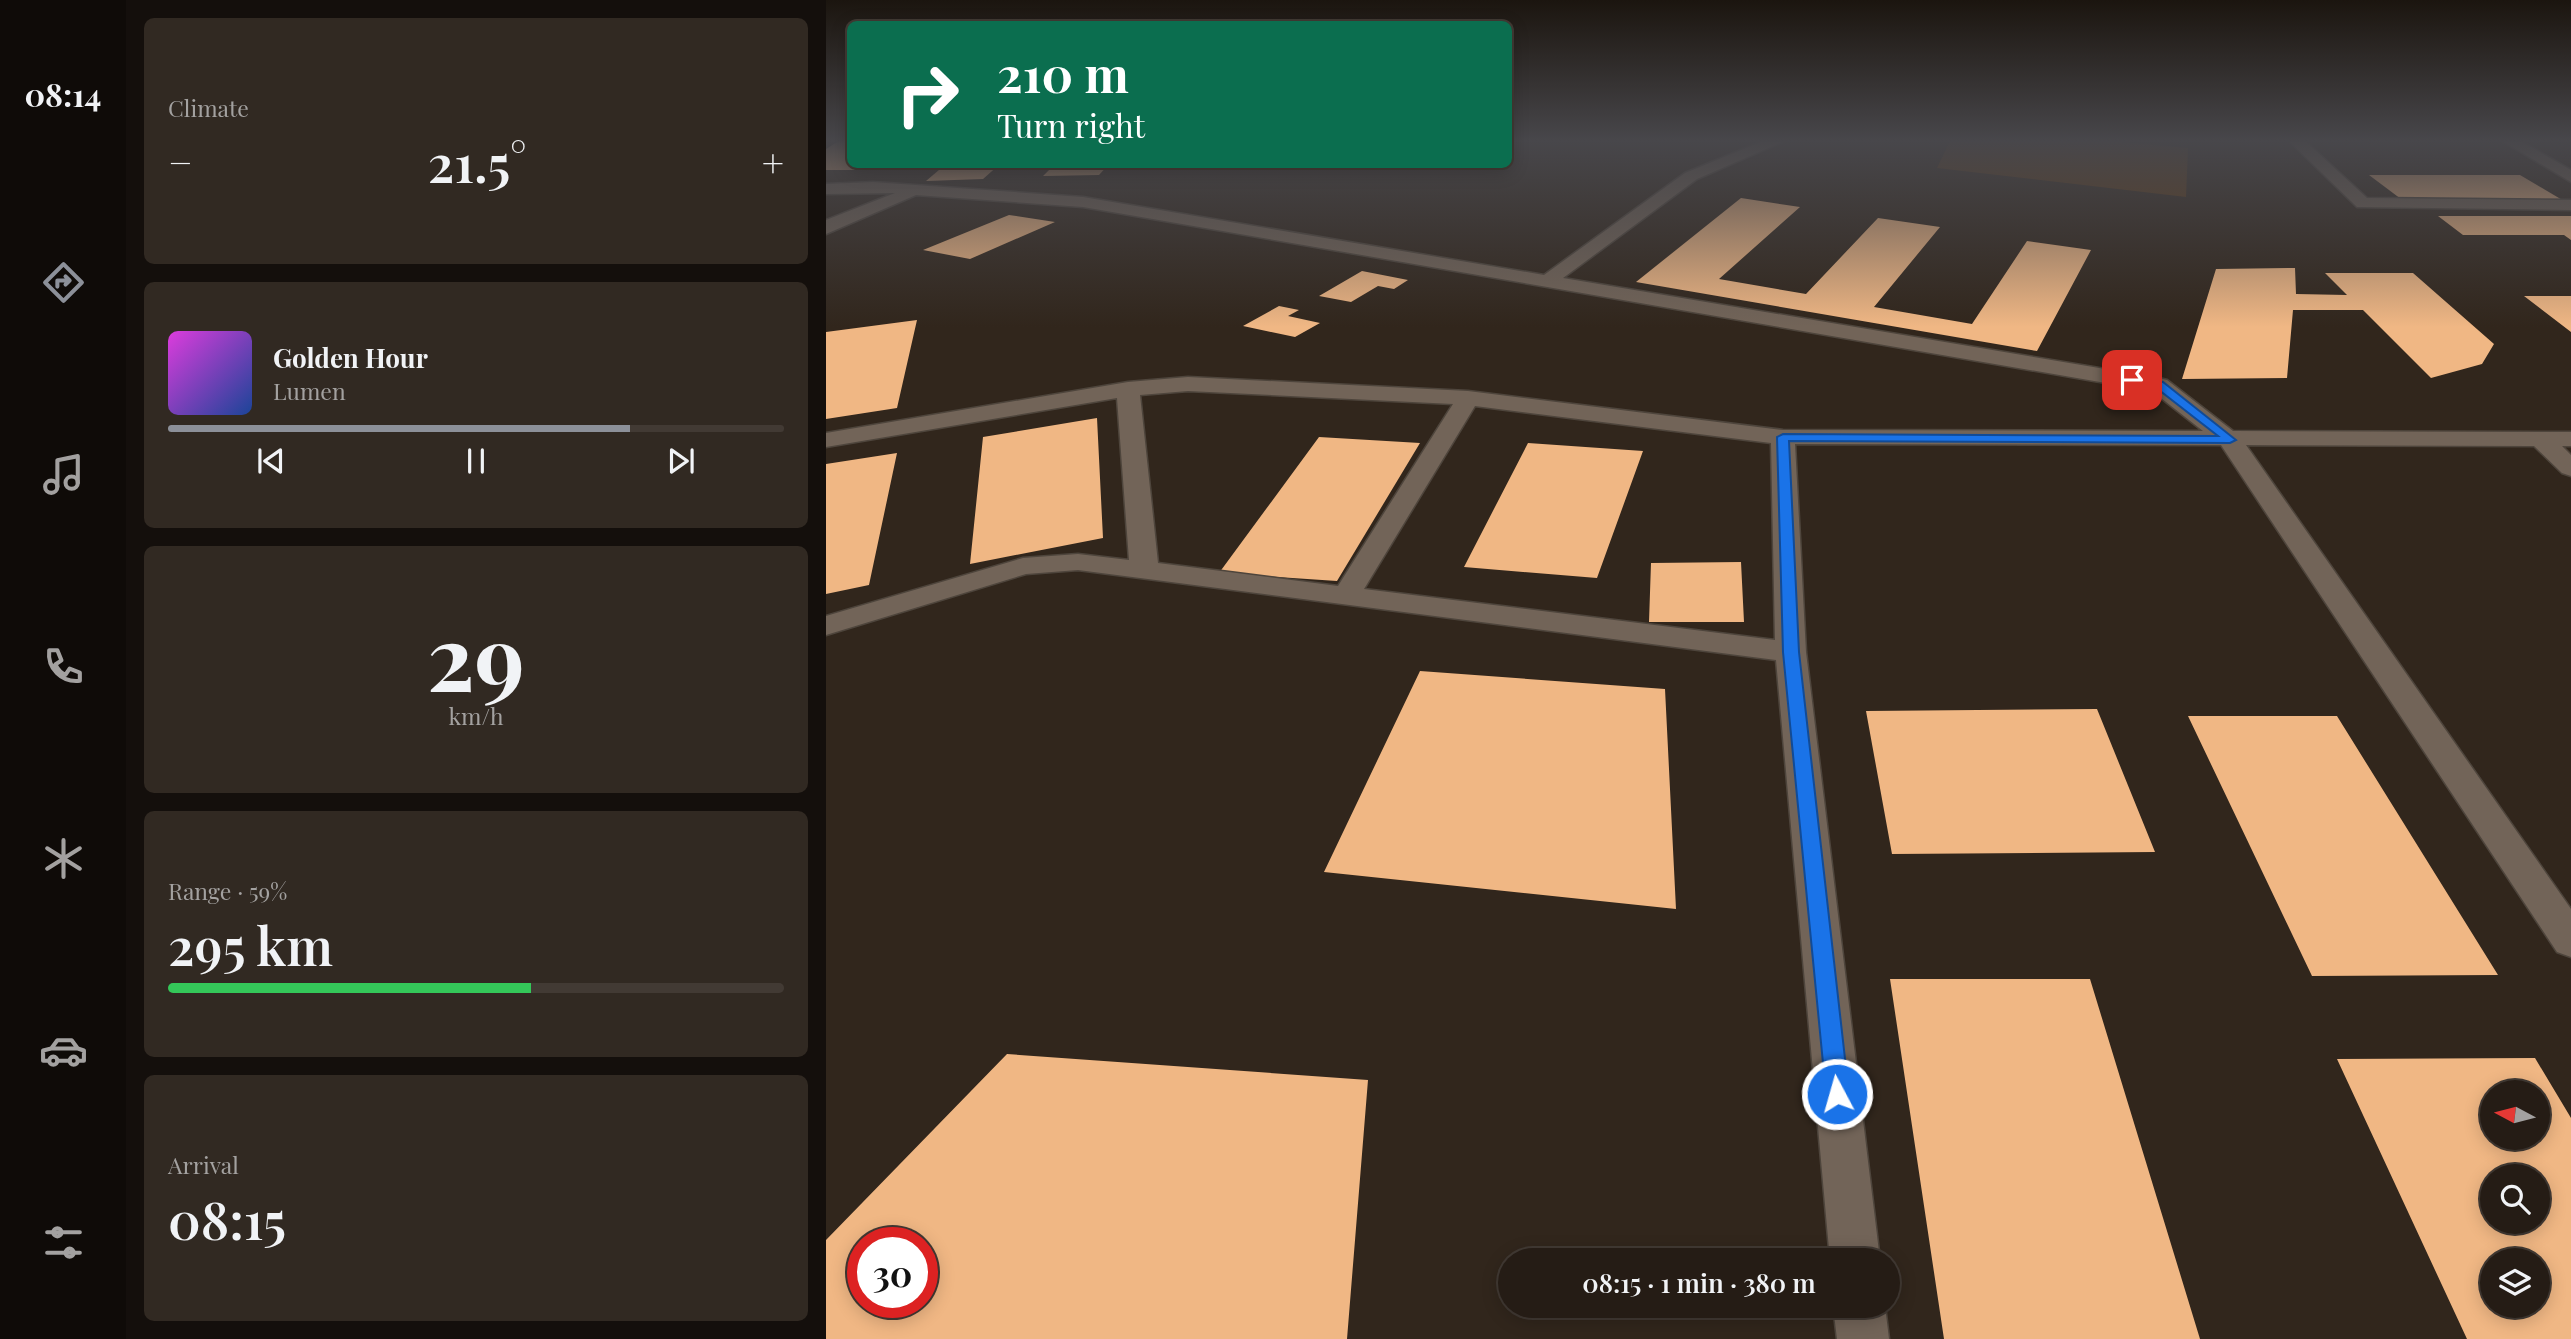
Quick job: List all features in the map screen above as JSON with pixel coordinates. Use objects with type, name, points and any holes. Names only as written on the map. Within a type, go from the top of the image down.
[{"type":"street","points":[[826,229],[831,224],[888,201]]},
{"type":"street","points":[[1076,201],[2159,385],[2230,440],[2571,942]]},
{"type":"street","points":[[1547,281],[1656,201]]},
{"type":"street","points":[[2360,201],[2363,204],[2571,205]]},
{"type":"street","points":[[826,440],[1128,389],[1188,384],[1468,398],[1783,437],[2571,439]]},
{"type":"street","points":[[1128,389],[1144,569]]},
{"type":"street","points":[[1347,594],[1468,398]]},
{"type":"street","points":[[1783,437],[1791,652],[1854,1248]]},
{"type":"street","points":[[2540,439],[2571,468]]},
{"type":"street","points":[[826,626],[1023,566],[1078,562],[1791,652]]},
{"type":"street","points":[[1860,1318],[1863,1339]]},
{"type":"building","points":[[1737,201],[1764,201],[1800,207],[1719,279],[1806,294],[1878,218],[1940,227],[1874,307],[1972,324],[2027,241],[2091,250],[2037,351],[1636,282]]},
{"type":"building","points":[[1009,215],[1055,222],[970,259],[923,250]]},
{"type":"building","points":[[2438,216],[2571,216],[2571,240],[2564,235],[2463,235]]},
{"type":"building","points":[[2295,268],[2296,294],[2347,295],[2325,273],[2413,273],[2494,344],[2482,364],[2431,378],[2363,310],[2293,310],[2287,378],[2182,379],[2216,269]]},
{"type":"building","points":[[1362,271],[1408,280],[1394,289],[1378,286],[1351,302],[1319,296]]},
{"type":"building","points":[[2524,296],[2571,296],[2571,332]]},
{"type":"building","points":[[1279,306],[1299,310],[1288,316],[1320,323],[1295,337],[1243,326]]},
{"type":"building","points":[[917,320],[897,408],[826,419],[826,332]]},
{"type":"building","points":[[1097,418],[1103,538],[970,564],[983,437]]},
{"type":"building","points":[[1319,437],[1420,443],[1337,581],[1219,573]]},
{"type":"building","points":[[1528,443],[1643,451],[1597,578],[1464,567]]},
{"type":"building","points":[[897,453],[869,585],[826,594],[826,464]]},
{"type":"building","points":[[1741,562],[1744,622],[1649,622],[1651,563]]},
{"type":"building","points":[[1420,671],[1665,689],[1676,909],[1324,872]]},
{"type":"building","points":[[2097,709],[2155,852],[1892,854],[1866,711]]},
{"type":"building","points":[[2188,716],[2337,716],[2498,975],[2312,976]]},
{"type":"building","points":[[1890,979],[2090,979],[2200,1339],[1944,1339]]},
{"type":"building","points":[[1007,1054],[1368,1080],[1347,1339],[826,1339],[826,1240]]},
{"type":"building","points":[[2535,1058],[2548,1080],[2480,1080],[2480,1150],[2550,1150],[2550,1083],[2571,1118],[2571,1339],[2467,1339],[2337,1059]]},
{"type":"route","points":[[1837,1094],[1791,652],[1783,437],[2230,440],[2159,385],[2132,380]]}]
